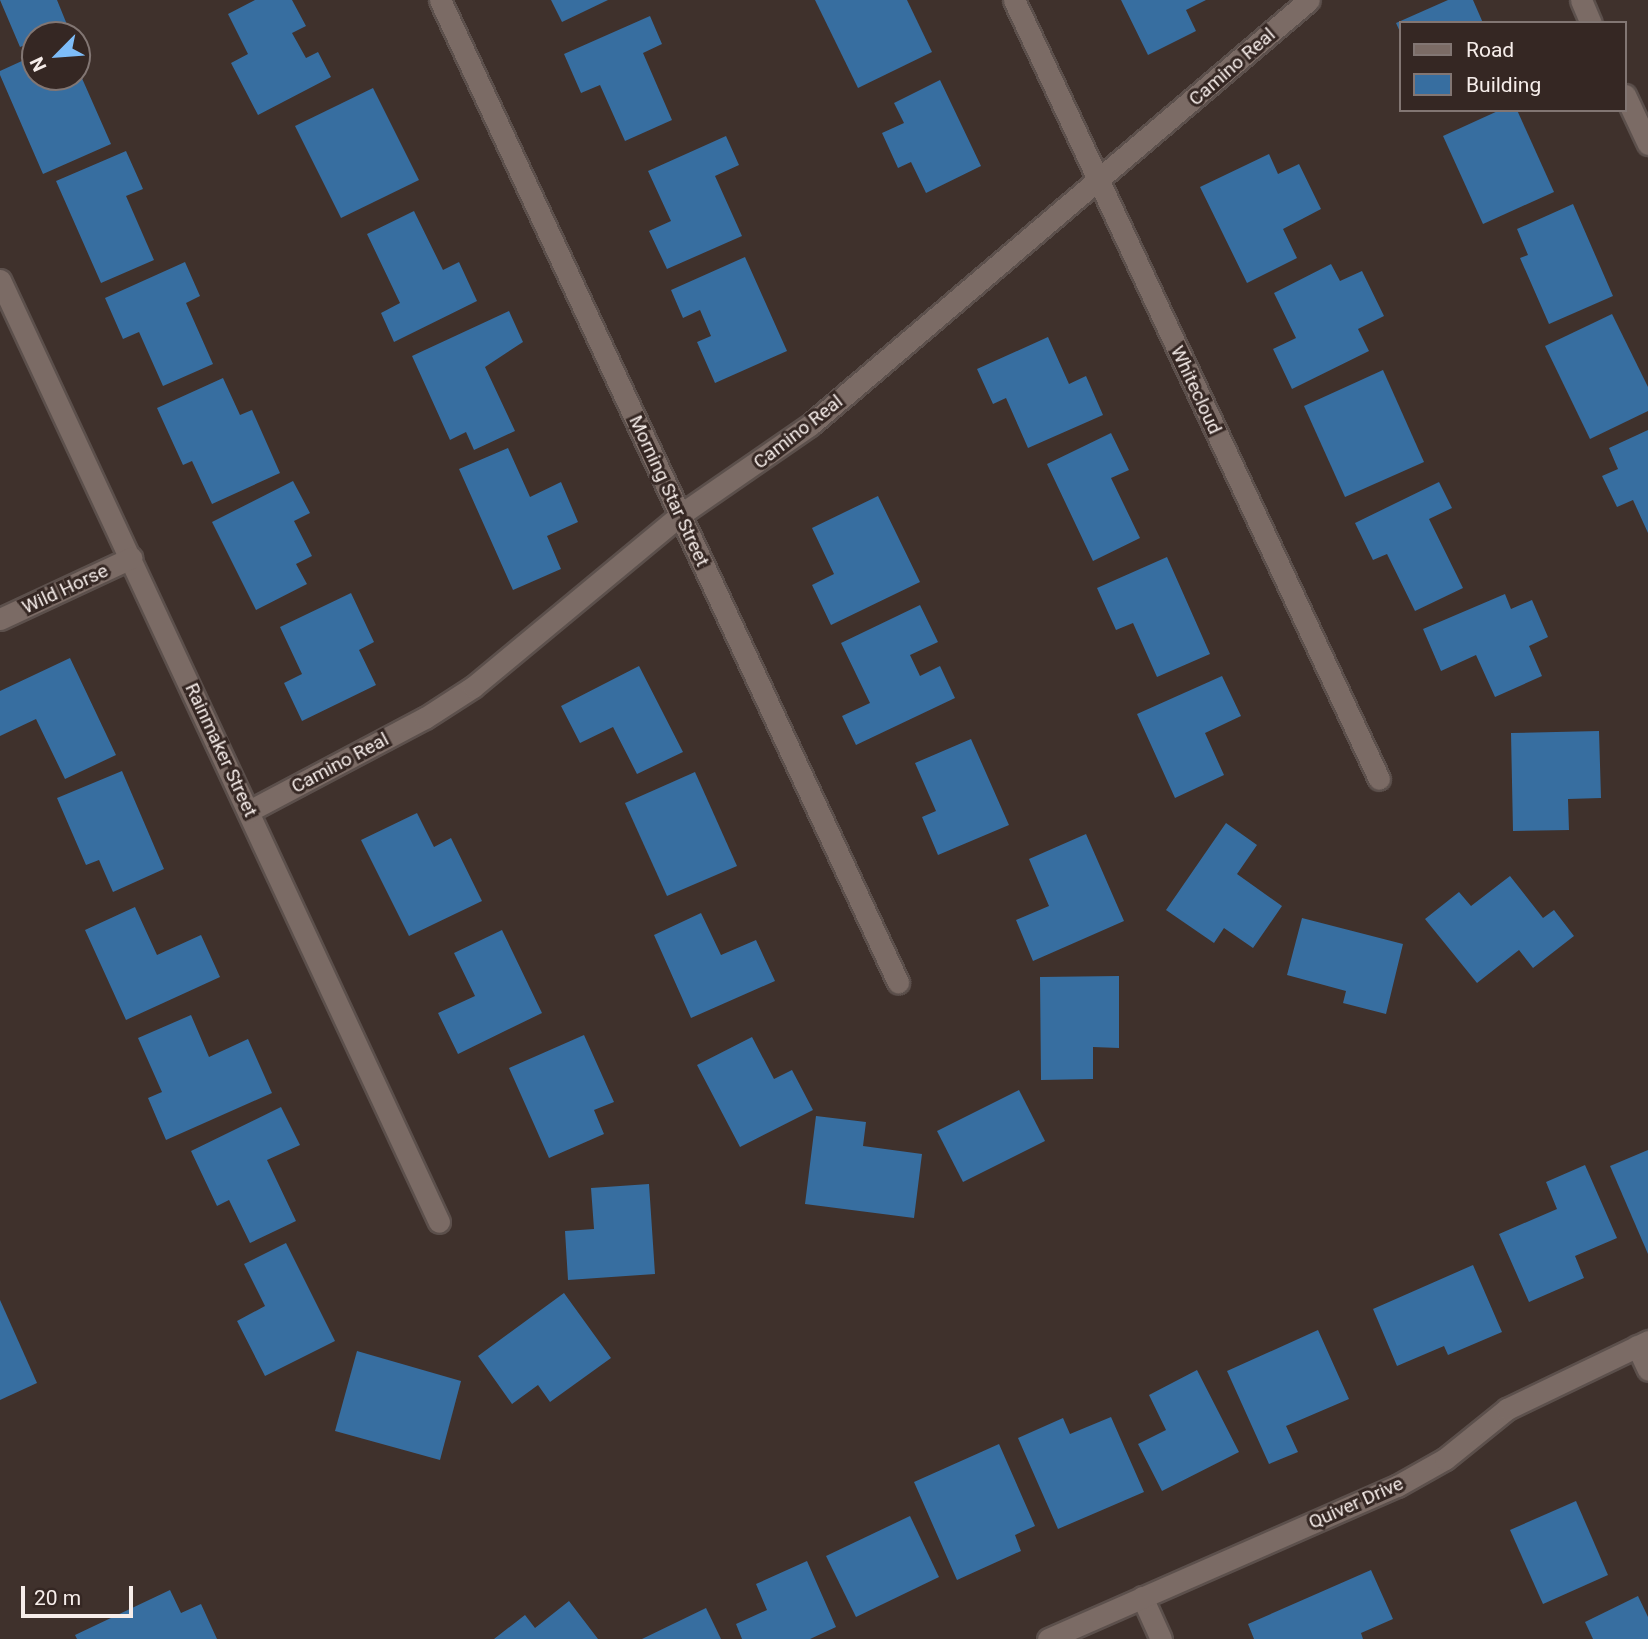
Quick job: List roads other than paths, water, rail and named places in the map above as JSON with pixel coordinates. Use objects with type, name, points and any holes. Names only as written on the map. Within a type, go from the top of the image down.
[{"type":"street","name":"Morning Star Street","points":[[440,0],[898,982]]},
{"type":"street","name":"Whitecloud","points":[[1014,0],[1379,779]]},
{"type":"street","name":"Camino Real","points":[[249,811],[425,718],[473,687],[680,515],[810,425],[1099,182],[1309,0]]},
{"type":"street","points":[[1581,0],[1590,21]]},
{"type":"street","points":[[1627,99],[1648,144]]},
{"type":"street","name":"Rainmaker Street","points":[[0,280],[439,1222]]},
{"type":"street","name":"Wild Horse","points":[[0,619],[131,558]]},
{"type":"street","points":[[1642,1343],[1648,1370]]},
{"type":"street","name":"Quiver Drive","points":[[1048,1639],[1397,1486],[1445,1458],[1507,1409],[1642,1343]]},
{"type":"street","points":[[1142,1597],[1161,1639]]}]
